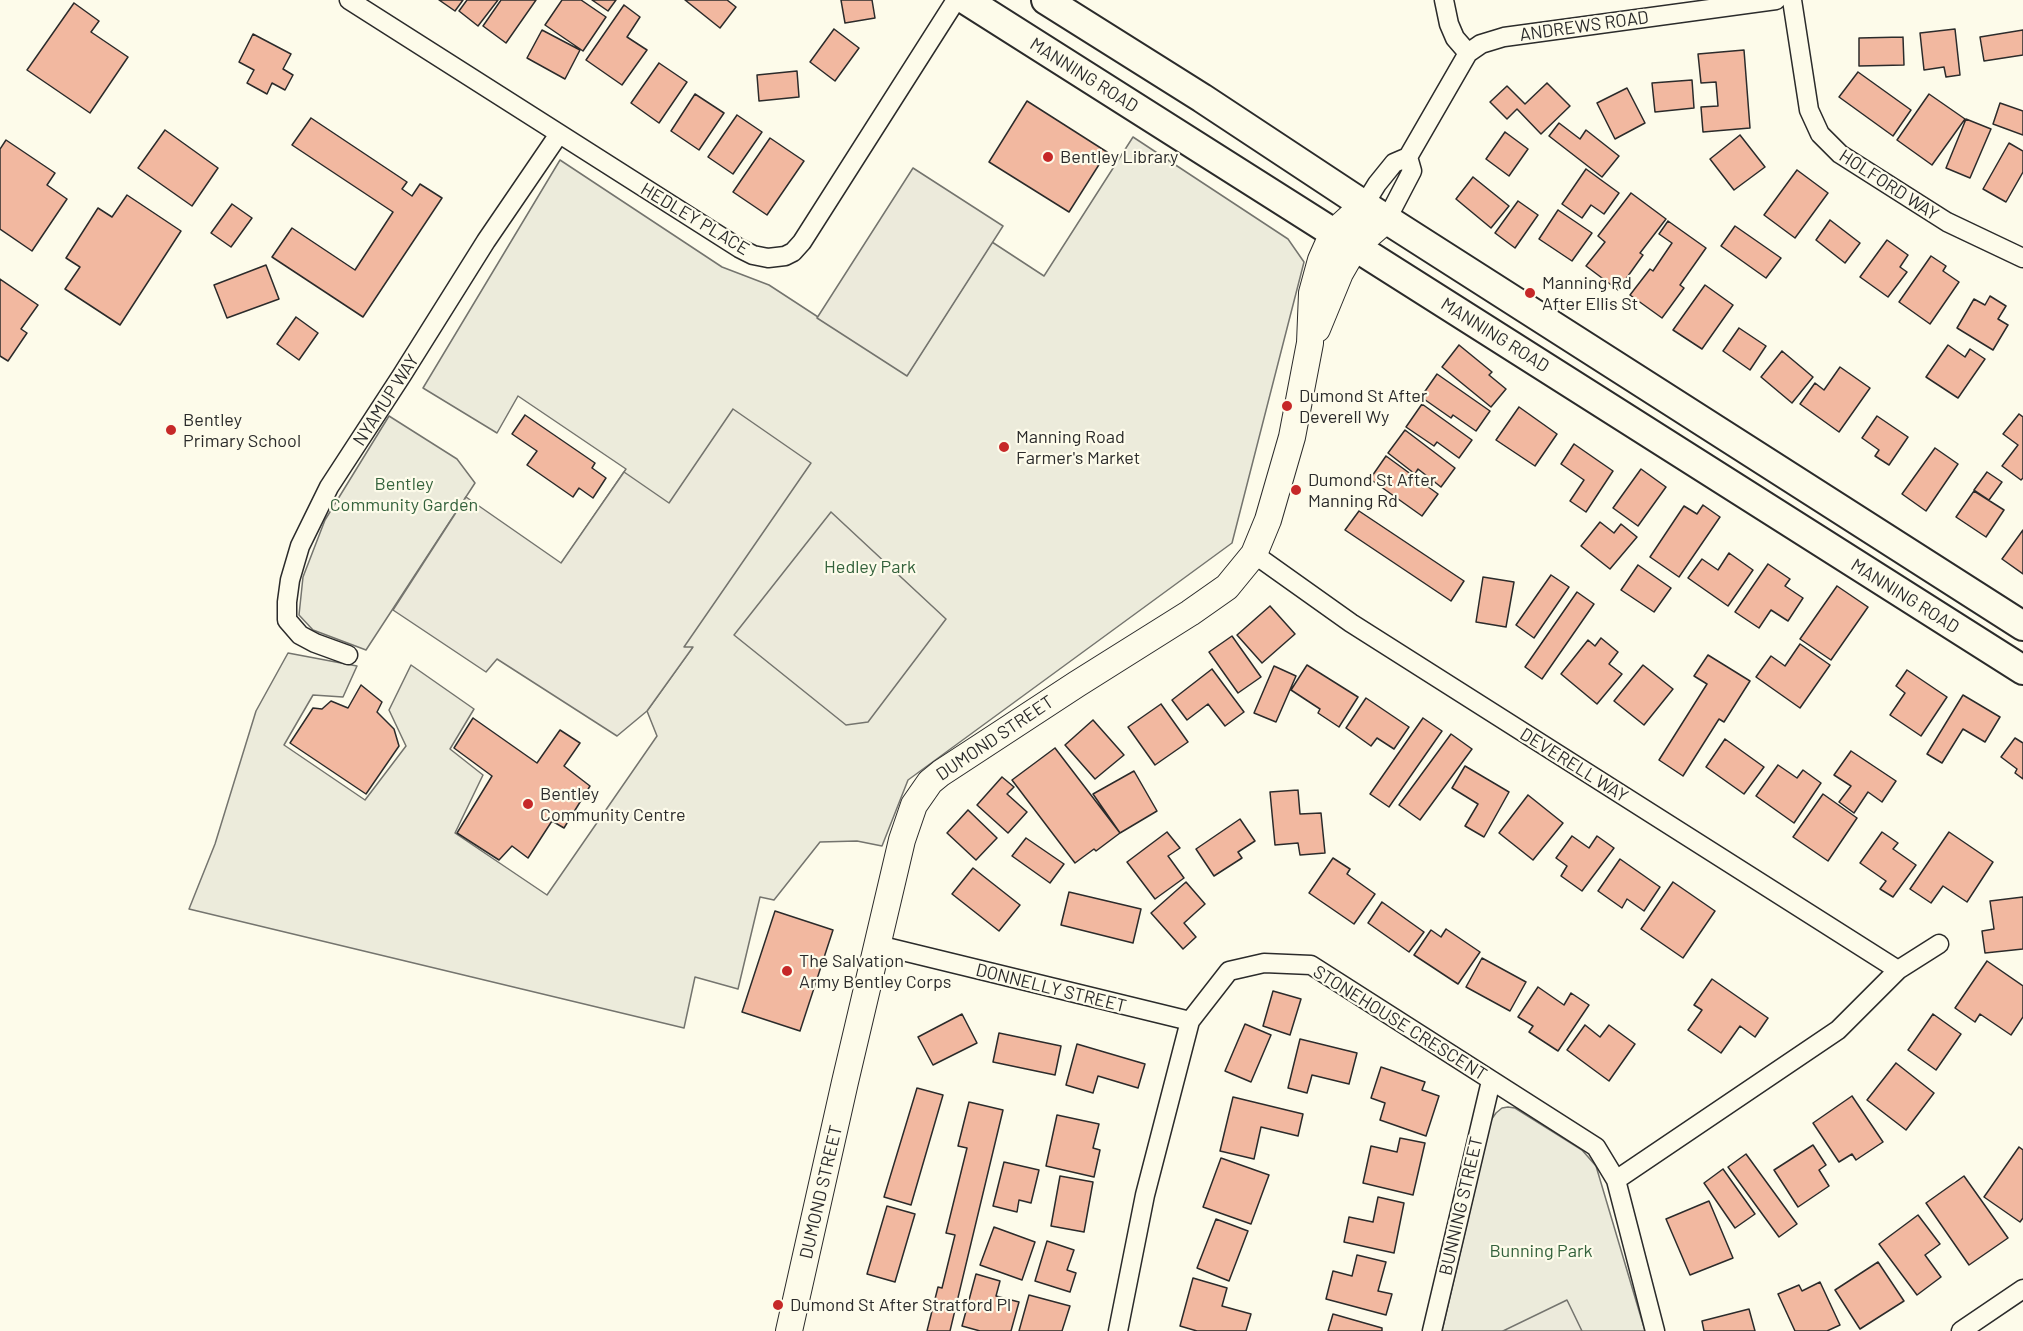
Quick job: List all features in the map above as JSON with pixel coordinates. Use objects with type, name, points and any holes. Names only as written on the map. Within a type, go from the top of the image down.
[{"type":"main road","name":"MANNING ROAD","points":[[966,0],[2023,670]]},
{"type":"main road","name":"MANNING ROAD","points":[[1046,0],[2023,626]]},
{"type":"street","name":"HEDLEY PLACE","points":[[349,0],[739,248],[761,257],[785,256],[793,252],[802,242],[956,0]]},
{"type":"street","points":[[1376,212],[1377,184],[1394,163],[1408,157],[1468,53],[1455,38],[1449,24],[1444,0]]},
{"type":"street","name":"ANDREWS ROAD","points":[[1468,53],[1481,44],[1504,37],[1776,0]]},
{"type":"street","name":"HOLFORD WAY","points":[[1792,0],[1809,110],[1820,134],[1840,154],[1947,222],[2023,258]]},
{"type":"street","name":"NYAMUP WAY","points":[[348,655],[307,639],[288,620],[288,591],[300,546],[329,487],[486,241],[559,134]]},
{"type":"street","points":[[1376,212],[1412,171],[1408,157]]},
{"type":"street","name":"DUMOND STREET","points":[[789,1331],[845,1082],[908,820],[914,805],[930,782],[941,773],[1210,599],[1238,576],[1254,554],[1268,520],[1292,437],[1310,343],[1312,293],[1321,260],[1376,212]]},
{"type":"street","name":"DEVERELL WAY","points":[[1254,554],[1351,623],[1898,970]]},
{"type":"street","points":[[1616,1180],[1838,1030],[1898,970],[1940,944]]},
{"type":"street","name":"DONNELLY STREET","points":[[878,945],[1190,1021]]},
{"type":"street","name":"STONEHOUSE CRESCENT","points":[[1118,1331],[1144,1195],[1190,1021],[1229,972],[1264,963],[1311,965],[1596,1147],[1616,1180],[1655,1331]]},
{"type":"street","name":"BUNNING STREET","points":[[1432,1331],[1491,1081]]},
{"type":"street","points":[[1961,1331],[2023,1289]]},
{"type":"green space","name":"Hedley Park","points":[[1133,137],[1288,239],[1304,262],[1232,543],[908,780],[882,846],[857,841],[820,842],[774,900],[760,897],[738,989],[695,977],[684,1028],[189,909],[215,844],[256,711],[288,653],[357,666],[343,697],[313,695],[284,745],[365,800],[406,746],[389,710],[411,665],[474,709],[450,749],[483,775],[455,833],[547,895],[657,736],[647,711],[692,648],[684,648],[561,564],[626,469],[518,396],[497,433],[423,388],[560,160],[722,267],[769,285],[907,375],[992,242],[1044,276]]},
{"type":"green space","name":"Bentley Community Garden","points":[[389,416],[457,459],[475,483],[366,650],[313,630],[299,615],[303,577],[325,520]]},
{"type":"green space","name":"Bunning Park","points":[[1502,1108],[1515,1108],[1582,1150],[1596,1166],[1645,1331],[1442,1331],[1491,1120]]},
{"type":"shaded area","points":[[913,168],[1003,226],[907,376],[817,318]]},
{"type":"shaded area","points":[[733,409],[811,463],[684,647],[693,647],[647,711],[617,736],[497,659],[486,672],[393,610],[466,497],[561,563],[624,472],[669,503]]},
{"type":"shaded area","points":[[831,512],[946,619],[868,722],[846,725],[734,635]]},
{"type":"shaded area","points":[[1567,1300],[1582,1331],[1503,1331]]},
{"type":"building","points":[[439,0],[463,0],[455,11]]},
{"type":"building","points":[[467,0],[498,0],[478,26],[459,11]]},
{"type":"building","points":[[501,0],[536,0],[506,43],[483,26]]},
{"type":"building","points":[[562,0],[581,0],[606,17],[583,51],[545,25]]},
{"type":"building","points":[[592,0],[616,0],[608,11]]},
{"type":"building","points":[[685,0],[727,0],[736,7],[720,28]]},
{"type":"building","points":[[841,0],[872,0],[875,18],[845,23]]},
{"type":"building","points":[[74,3],[99,21],[91,32],[128,57],[90,113],[27,70]]},
{"type":"building","points":[[624,5],[640,17],[627,37],[647,50],[622,85],[586,60]]},
{"type":"building","points":[[834,29],[859,48],[835,81],[810,62]]},
{"type":"building","points":[[1955,29],[1960,75],[1946,77],[1944,67],[1924,70],[1920,33]]},
{"type":"building","points":[[542,30],[580,50],[565,79],[527,58]]},
{"type":"building","points":[[2023,30],[2023,55],[1984,61],[1980,37]]},
{"type":"building","points":[[253,34],[291,54],[283,69],[293,75],[285,90],[272,83],[267,94],[247,83],[254,70],[239,62]]},
{"type":"building","points":[[1903,37],[1904,65],[1859,66],[1859,38]]},
{"type":"building","points":[[1744,50],[1750,128],[1703,132],[1701,107],[1718,106],[1716,82],[1701,83],[1698,54]]},
{"type":"building","points":[[659,63],[687,82],[659,123],[631,103]]},
{"type":"building","points":[[797,71],[799,97],[759,101],[757,75]]},
{"type":"building","points":[[1858,72],[1911,110],[1893,136],[1839,97]]},
{"type":"building","points":[[1692,80],[1694,108],[1655,112],[1652,83]]},
{"type":"building","points":[[1547,83],[1570,106],[1541,134],[1517,109],[1507,119],[1490,102],[1507,86],[1525,104]]},
{"type":"building","points":[[1627,88],[1645,123],[1615,139],[1597,103]]},
{"type":"building","points":[[695,94],[724,113],[699,150],[671,131]]},
{"type":"building","points":[[1929,94],[1965,119],[1932,165],[1897,140]]},
{"type":"building","name":"Bentley Library","points":[[1027,101],[1107,152],[1069,212],[989,162]]},
{"type":"building","points":[[2000,103],[2023,111],[2023,135],[1993,124]]},
{"type":"building","points":[[737,115],[762,132],[733,174],[708,157]]},
{"type":"building","points":[[311,118],[407,182],[402,189],[412,196],[420,184],[442,198],[363,317],[272,257],[292,228],[355,270],[393,212],[292,145]]},
{"type":"building","points":[[1966,119],[1991,129],[1970,178],[1946,168]]},
{"type":"building","points":[[1559,123],[1580,139],[1586,130],[1619,156],[1602,177],[1549,136]]},
{"type":"building","points":[[165,130],[218,168],[192,206],[138,168]]},
{"type":"building","points":[[1505,132],[1528,149],[1509,176],[1486,159]]},
{"type":"building","points":[[1740,135],[1765,167],[1734,190],[1710,159]]},
{"type":"building","points":[[770,138],[804,161],[767,215],[733,192]]},
{"type":"building","points":[[6,140],[55,173],[47,185],[67,199],[32,251],[0,229],[0,149]]},
{"type":"building","points":[[2009,143],[2023,151],[2023,172],[2006,202],[1983,189]]},
{"type":"building","points":[[1586,169],[1619,193],[1604,214],[1591,205],[1582,218],[1562,204]]},
{"type":"building","points":[[1797,170],[1828,193],[1795,238],[1764,215]]},
{"type":"building","points":[[1473,177],[1509,206],[1491,228],[1456,199]]},
{"type":"building","points":[[1631,193],[1666,219],[1640,253],[1643,255],[1618,290],[1586,266],[1605,242],[1598,236]]},
{"type":"building","points":[[127,195],[181,231],[120,325],[65,289],[80,267],[66,258],[98,208],[112,217]]},
{"type":"building","points":[[1518,201],[1538,215],[1515,248],[1495,233]]},
{"type":"building","points":[[232,204],[252,218],[231,247],[211,233]]},
{"type":"building","points":[[1558,210],[1592,233],[1572,261],[1539,239]]},
{"type":"building","points":[[1830,220],[1860,243],[1845,263],[1816,240]]},
{"type":"building","points":[[1668,221],[1706,248],[1680,285],[1684,288],[1662,318],[1630,295],[1650,269],[1653,271],[1672,243],[1659,234]]},
{"type":"building","points":[[1735,226],[1781,258],[1766,278],[1721,246]]},
{"type":"building","points":[[1887,240],[1908,255],[1900,267],[1907,272],[1888,297],[1860,277]]},
{"type":"building","points":[[1931,256],[1946,266],[1943,271],[1959,282],[1930,324],[1899,302]]},
{"type":"building","points":[[266,265],[279,299],[227,318],[214,285]]},
{"type":"building","points":[[0,279],[38,305],[21,329],[27,333],[8,361],[0,356]]},
{"type":"building","points":[[1705,285],[1733,305],[1702,349],[1673,330]]},
{"type":"building","points":[[1990,296],[2006,306],[1998,319],[2008,325],[1993,350],[1957,328],[1974,299],[1985,305]]},
{"type":"building","points":[[296,317],[318,333],[299,360],[277,344]]},
{"type":"building","points":[[1739,328],[1766,346],[1750,370],[1723,351]]},
{"type":"building","points":[[1459,345],[1492,372],[1489,375],[1506,389],[1491,407],[1442,367]]},
{"type":"building","points":[[1948,345],[1965,357],[1970,349],[1985,359],[1958,398],[1926,377]]},
{"type":"building","points":[[1782,351],[1813,377],[1792,403],[1761,377]]},
{"type":"building","points":[[1840,367],[1870,388],[1839,432],[1800,404],[1815,383],[1824,390]]},
{"type":"building","points":[[1437,374],[1490,411],[1476,431],[1453,415],[1451,418],[1421,397]]},
{"type":"building","points":[[1422,404],[1472,440],[1459,458],[1437,442],[1434,446],[1406,427]]},
{"type":"building","points":[[1519,407],[1557,434],[1535,466],[1496,440]]},
{"type":"building","points":[[2019,414],[2023,417],[2023,478],[2021,480],[2002,466],[2018,445],[2003,434]]},
{"type":"building","points":[[525,415],[595,463],[592,468],[606,478],[593,498],[579,488],[573,497],[527,465],[537,451],[512,434]]},
{"type":"building","points":[[1877,416],[1908,437],[1889,465],[1875,456],[1879,450],[1862,438]]},
{"type":"building","points":[[1405,430],[1455,468],[1441,487],[1418,469],[1415,474],[1388,453]]},
{"type":"building","points":[[1574,444],[1613,471],[1586,512],[1570,501],[1584,480],[1561,464]]},
{"type":"building","points":[[1935,448],[1958,464],[1926,511],[1902,494]]},
{"type":"building","points":[[1386,456],[1438,494],[1422,516],[1370,479]]},
{"type":"building","points":[[1641,469],[1666,487],[1638,526],[1613,508]]},
{"type":"building","points":[[1987,472],[2002,482],[1989,500],[1974,490]]},
{"type":"building","points":[[1974,491],[2004,510],[1986,537],[1956,517]]},
{"type":"building","points":[[1703,505],[1720,517],[1679,577],[1650,557],[1684,506],[1697,514]]},
{"type":"building","points":[[1359,511],[1464,581],[1451,601],[1345,530]]},
{"type":"building","points":[[1600,522],[1614,533],[1621,524],[1637,537],[1610,569],[1581,546]]},
{"type":"building","points":[[2023,530],[2023,574],[2002,559]]},
{"type":"building","points":[[1729,553],[1753,570],[1728,606],[1688,578],[1702,559],[1718,570]]},
{"type":"building","points":[[1768,564],[1790,579],[1785,586],[1803,598],[1788,621],[1771,610],[1759,628],[1735,612]]},
{"type":"building","points":[[1638,565],[1671,588],[1654,612],[1621,590]]},
{"type":"building","points":[[1551,575],[1569,587],[1534,638],[1516,625]]},
{"type":"building","points":[[1483,577],[1514,582],[1506,627],[1476,622]]},
{"type":"building","points":[[1837,586],[1868,607],[1831,660],[1800,639]]},
{"type":"building","points":[[1577,592],[1594,604],[1542,679],[1525,667]]},
{"type":"building","points":[[1270,606],[1295,634],[1262,663],[1237,635]]},
{"type":"building","points":[[1232,636],[1261,677],[1238,693],[1209,652]]},
{"type":"building","points":[[1601,638],[1618,652],[1609,664],[1622,674],[1597,704],[1561,674],[1588,640],[1595,646]]},
{"type":"building","points":[[1800,644],[1830,665],[1800,708],[1756,677],[1771,656],[1785,666]]},
{"type":"building","points":[[1708,655],[1750,681],[1724,722],[1719,719],[1683,776],[1659,760],[1707,684],[1694,676]]},
{"type":"building","points":[[1307,665],[1358,697],[1339,727],[1318,713],[1320,709],[1291,690]]},
{"type":"building","points":[[1643,665],[1673,689],[1644,725],[1614,701]]},
{"type":"building","points":[[1274,666],[1296,676],[1276,722],[1254,713]]},
{"type":"building","points":[[1212,669],[1244,712],[1225,726],[1208,704],[1187,720],[1172,700]]},
{"type":"building","points":[[1907,670],[1947,697],[1921,736],[1890,715],[1905,693],[1896,686]]},
{"type":"building","points":[[361,685],[382,702],[377,712],[394,729],[399,746],[366,794],[290,743],[313,708],[322,709],[331,701],[348,708]]},
{"type":"building","points":[[1963,695],[2000,717],[1985,742],[1963,729],[1942,763],[1927,754]]},
{"type":"building","points":[[1366,698],[1409,727],[1394,749],[1377,738],[1371,746],[1346,728]]},
{"type":"building","points":[[1161,704],[1188,742],[1155,765],[1128,727]]},
{"type":"building","name":"Bentley Community Centre","points":[[473,718],[537,763],[560,730],[580,743],[564,766],[590,786],[564,828],[552,821],[528,858],[512,846],[499,860],[457,833],[492,776],[454,748]]},
{"type":"building","points":[[1423,718],[1442,731],[1389,807],[1370,794]]},
{"type":"building","points":[[1093,720],[1124,755],[1095,779],[1065,745]]},
{"type":"building","points":[[1451,734],[1472,749],[1420,820],[1399,805]]},
{"type":"building","points":[[2015,738],[2023,743],[2023,779],[2015,773],[2017,769],[2001,757]]},
{"type":"building","points":[[1725,739],[1764,767],[1744,794],[1706,767]]},
{"type":"building","points":[[1055,748],[1120,833],[1075,863],[1012,780]]},
{"type":"building","points":[[1851,751],[1896,781],[1882,802],[1868,792],[1854,813],[1839,802],[1851,786],[1834,775]]},
{"type":"building","points":[[1778,765],[1797,778],[1803,770],[1821,783],[1794,823],[1756,796]]},
{"type":"building","points":[[1465,766],[1509,792],[1484,837],[1465,826],[1478,804],[1452,788]]},
{"type":"building","points":[[1134,771],[1157,811],[1120,833],[1093,794]]},
{"type":"building","points":[[1002,777],[1014,787],[1007,794],[1027,812],[1008,833],[977,805]]},
{"type":"building","points":[[1298,790],[1300,814],[1321,813],[1325,853],[1300,855],[1298,843],[1275,845],[1270,792]]},
{"type":"building","points":[[1823,794],[1857,818],[1828,861],[1793,837]]},
{"type":"building","points":[[1528,795],[1563,823],[1533,860],[1499,833]]},
{"type":"building","points":[[968,810],[997,838],[976,860],[947,833]]},
{"type":"building","points":[[1240,819],[1255,841],[1238,852],[1242,858],[1214,876],[1196,849]]},
{"type":"building","points":[[1167,832],[1180,848],[1168,856],[1184,878],[1155,899],[1127,862]]},
{"type":"building","points":[[1882,832],[1898,843],[1893,849],[1916,865],[1893,897],[1880,889],[1886,881],[1860,863]]},
{"type":"building","points":[[1949,832],[1993,862],[1967,902],[1943,886],[1931,903],[1910,889]]},
{"type":"building","points":[[1572,836],[1589,848],[1597,836],[1614,848],[1582,891],[1561,876],[1567,866],[1556,858]]},
{"type":"building","points":[[1026,838],[1064,864],[1050,883],[1012,856]]},
{"type":"building","points":[[1333,858],[1350,869],[1347,874],[1375,894],[1354,924],[1309,893]]},
{"type":"building","points":[[1620,859],[1660,887],[1644,911],[1627,899],[1622,908],[1598,891]]},
{"type":"building","points":[[973,868],[1020,905],[999,931],[952,894]]},
{"type":"building","points":[[1186,882],[1205,904],[1184,923],[1196,937],[1183,949],[1151,913]]},
{"type":"building","points":[[1673,882],[1715,911],[1683,958],[1641,929]]},
{"type":"building","points":[[1069,892],[1141,909],[1133,943],[1061,925]]},
{"type":"building","points":[[2023,897],[2023,949],[1985,953],[1982,931],[1994,929],[1990,901]]},
{"type":"building","points":[[1382,902],[1424,932],[1409,952],[1368,923]]},
{"type":"building","points":[[775,911],[833,930],[800,1031],[742,1012]]},
{"type":"building","points":[[1446,929],[1480,952],[1458,984],[1414,955],[1431,930],[1441,937]]},
{"type":"building","points":[[1482,958],[1526,982],[1510,1011],[1466,987]]},
{"type":"building","points":[[1987,961],[2023,986],[2023,1017],[2011,1035],[1980,1014],[1975,1022],[1955,1008]]},
{"type":"building","points":[[1712,979],[1768,1018],[1755,1037],[1740,1026],[1721,1053],[1688,1030],[1702,1010],[1694,1005]]},
{"type":"building","points":[[1538,987],[1564,1005],[1571,993],[1589,1005],[1558,1051],[1529,1032],[1533,1026],[1518,1017]]},
{"type":"building","points":[[1273,991],[1301,999],[1290,1035],[1263,1026]]},
{"type":"building","points":[[962,1014],[977,1043],[933,1065],[918,1037]]},
{"type":"building","points":[[1933,1014],[1961,1034],[1936,1070],[1908,1050]]},
{"type":"building","points":[[1245,1024],[1271,1035],[1251,1082],[1225,1071]]},
{"type":"building","points":[[1585,1025],[1600,1037],[1609,1025],[1635,1044],[1609,1081],[1567,1050]]},
{"type":"building","points":[[999,1033],[1061,1046],[1055,1075],[993,1062]]},
{"type":"building","points":[[1300,1039],[1357,1053],[1349,1084],[1312,1075],[1307,1093],[1288,1088]]},
{"type":"building","points":[[1077,1044],[1145,1064],[1138,1088],[1098,1076],[1093,1093],[1066,1085]]},
{"type":"building","points":[[1896,1063],[1934,1093],[1906,1130],[1867,1100]]},
{"type":"building","points":[[1381,1067],[1425,1082],[1422,1090],[1439,1096],[1426,1136],[1380,1120],[1385,1103],[1371,1098]]},
{"type":"building","points":[[917,1088],[943,1095],[911,1205],[884,1197]]},
{"type":"building","points":[[1852,1096],[1883,1142],[1856,1160],[1852,1154],[1839,1162],[1813,1123]]},
{"type":"building","points":[[1233,1097],[1303,1114],[1298,1136],[1261,1127],[1254,1159],[1220,1151]]},
{"type":"building","points":[[969,1102],[1003,1110],[950,1331],[927,1331],[938,1287],[942,1288],[955,1235],[946,1233],[967,1148],[958,1146]]},
{"type":"building","points":[[1057,1115],[1099,1124],[1093,1148],[1100,1150],[1094,1177],[1046,1166]]},
{"type":"building","points":[[1400,1138],[1425,1143],[1413,1195],[1363,1183],[1371,1146],[1397,1152]]},
{"type":"building","points":[[1813,1145],[1826,1165],[1819,1170],[1829,1186],[1798,1207],[1774,1170]]},
{"type":"building","points":[[2019,1147],[2023,1150],[2023,1218],[2020,1222],[1984,1197]]},
{"type":"building","points":[[1746,1154],[1797,1224],[1779,1237],[1728,1167]]},
{"type":"building","points":[[1221,1158],[1269,1175],[1251,1224],[1203,1207]]},
{"type":"building","points":[[1004,1162],[1039,1170],[1031,1203],[1019,1200],[1017,1212],[993,1206]]},
{"type":"building","points":[[1723,1169],[1755,1214],[1735,1228],[1704,1183]]},
{"type":"building","points":[[1060,1176],[1093,1182],[1084,1232],[1051,1226]]},
{"type":"building","points":[[1964,1176],[2008,1238],[1969,1265],[1926,1203]]},
{"type":"building","points":[[1378,1197],[1404,1203],[1394,1253],[1344,1242],[1349,1217],[1373,1222]]},
{"type":"building","points":[[1709,1201],[1733,1258],[1690,1275],[1666,1219]]},
{"type":"building","points":[[887,1206],[915,1214],[895,1282],[867,1274]]},
{"type":"building","points":[[1918,1215],[1940,1244],[1925,1255],[1941,1277],[1917,1295],[1879,1244]]},
{"type":"building","points":[[1216,1219],[1248,1231],[1229,1281],[1197,1268]]},
{"type":"building","points":[[994,1227],[1035,1242],[1022,1280],[980,1265]]},
{"type":"building","points":[[1047,1241],[1074,1250],[1067,1270],[1076,1273],[1070,1292],[1035,1281]]},
{"type":"building","points":[[1357,1255],[1386,1262],[1378,1291],[1392,1294],[1386,1315],[1326,1299],[1333,1271],[1352,1276]]},
{"type":"building","points":[[1878,1262],[1904,1301],[1860,1329],[1835,1290]]},
{"type":"building","points":[[976,1274],[1000,1281],[996,1296],[1019,1302],[1011,1331],[980,1331],[962,1326]]},
{"type":"building","points":[[1193,1278],[1227,1288],[1222,1306],[1251,1314],[1246,1331],[1197,1331],[1180,1326]]},
{"type":"building","points":[[1820,1282],[1840,1325],[1827,1331],[1795,1331],[1778,1294],[1799,1285],[1802,1291]]},
{"type":"building","points":[[1029,1295],[1070,1306],[1062,1331],[1019,1331]]},
{"type":"building","points":[[1749,1309],[1755,1331],[1704,1331],[1702,1321]]},
{"type":"building","points":[[1333,1314],[1382,1328],[1382,1331],[1328,1331]]},
{"type":"place","name":"Bentley Library","points":[[1048,157]]},
{"type":"place","name":"Manning Rd After Ellis St","points":[[1530,293]]},
{"type":"place","name":"Dumond St After Deverell Wy","points":[[1287,406]]},
{"type":"place","name":"Bentley Primary School","points":[[171,430]]},
{"type":"place","name":"Manning Road Farmer's Market","points":[[1004,447]]},
{"type":"place","name":"Dumond St After Manning Rd","points":[[1296,490]]},
{"type":"place","name":"Bentley Community Centre","points":[[528,804]]},
{"type":"place","name":"The Salvation Army Bentley Corps","points":[[787,971]]},
{"type":"place","name":"Dumond St After Stratford Pl","points":[[778,1305]]}]
